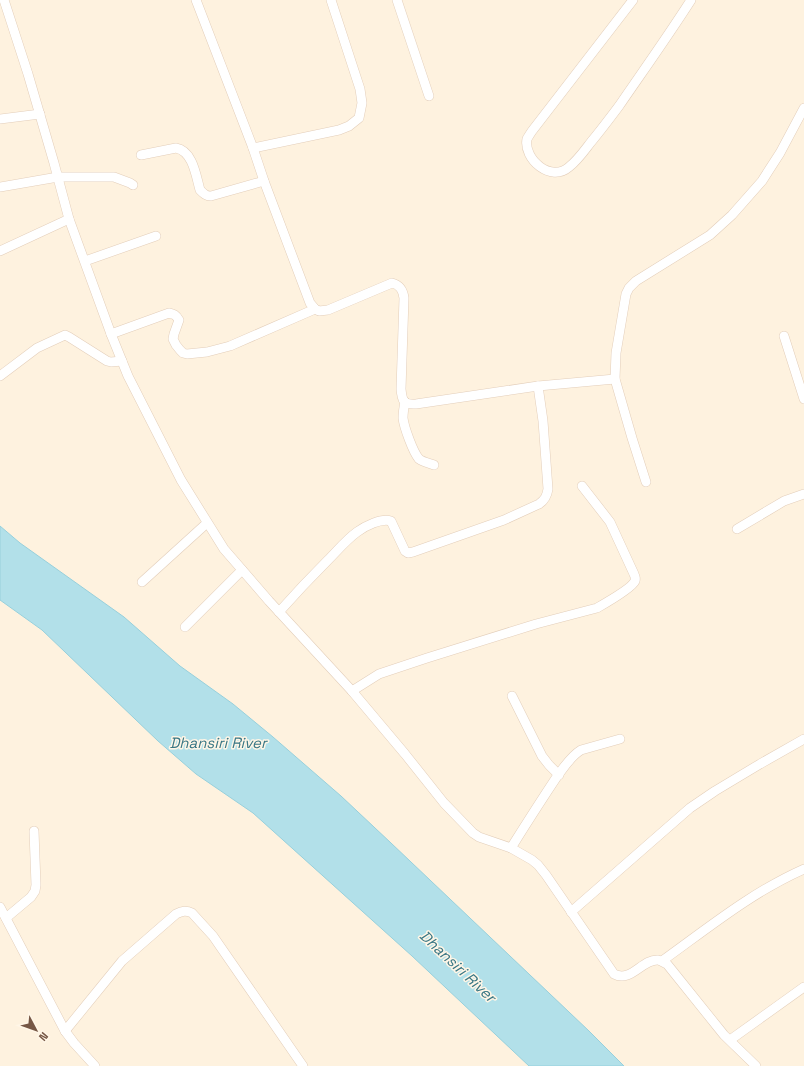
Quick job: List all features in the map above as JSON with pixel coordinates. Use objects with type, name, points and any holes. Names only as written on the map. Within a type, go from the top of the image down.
[{"type":"street","points":[[4,0],[40,114],[69,218],[111,334],[128,376],[178,475],[218,542],[278,612],[352,691],[444,803],[473,833],[479,837],[511,848],[538,865],[614,974],[622,977],[627,976],[657,960],[667,964],[720,1029],[756,1066]]},
{"type":"street","points":[[196,0],[253,148],[310,303],[319,311],[328,310],[392,282],[403,291],[402,397],[405,402],[403,415],[404,422],[411,444],[419,458],[422,461],[434,465]]},
{"type":"street","points":[[253,148],[339,130],[349,126],[359,118],[362,103],[360,89],[331,0]]},
{"type":"street","points":[[397,0],[428,96]]},
{"type":"street","points":[[633,0],[528,138],[527,146],[530,153],[534,160],[542,168],[558,173],[564,172],[578,159],[623,100],[691,0]]},
{"type":"street","points":[[646,482],[615,378],[617,346],[626,294],[629,288],[636,281],[696,245],[710,235],[732,215],[762,181],[780,153],[804,108]]},
{"type":"street","points":[[0,119],[40,114]]},
{"type":"street","points":[[141,155],[176,148],[181,149],[190,160],[200,190],[207,196],[264,180]]},
{"type":"street","points":[[0,187],[58,177],[114,177],[133,185]]},
{"type":"street","points":[[0,251],[69,218]]},
{"type":"street","points":[[85,262],[156,236]]},
{"type":"street","points":[[111,334],[169,312],[177,316],[179,320],[173,339],[180,350],[183,353],[188,354],[207,352],[230,346],[315,309]]},
{"type":"street","points":[[0,376],[37,348],[65,335],[107,361],[122,361]]},
{"type":"street","points":[[784,336],[804,399]]},
{"type":"street","points":[[405,402],[409,404],[416,404],[538,386],[615,378]]},
{"type":"street","points":[[278,612],[350,538],[369,525],[382,520],[390,521],[405,551],[408,553],[504,520],[539,504],[544,500],[547,496],[548,489],[543,421],[538,386]]},
{"type":"street","points":[[352,691],[379,674],[536,624],[596,608],[630,586],[634,582],[634,574],[610,522],[582,486]]},
{"type":"street","points":[[737,529],[784,501],[804,494]]},
{"type":"street","points":[[142,582],[207,523]]},
{"type":"street","points":[[185,627],[242,570]]},
{"type":"street","points":[[512,696],[542,756],[559,775]]},
{"type":"street","points":[[511,848],[572,757],[581,750],[620,739]]},
{"type":"street","points":[[571,912],[690,808],[715,791],[804,739]]},
{"type":"street","points":[[6,918],[31,897],[35,891],[34,831]]},
{"type":"street","points":[[662,961],[744,901],[804,869]]},
{"type":"street","points":[[0,907],[65,1031],[95,1066]]},
{"type":"street","points":[[65,1031],[126,958],[176,914],[182,911],[187,911],[192,913],[213,936],[303,1066]]},
{"type":"street","points":[[730,1040],[804,987]]},
{"type":"water","name":"Dhansiri River","points":[[0,526],[20,543],[124,617],[180,666],[233,704],[273,737],[341,796],[624,1066],[529,1066],[412,956],[253,813],[196,774],[158,741],[42,630],[0,600]]}]
